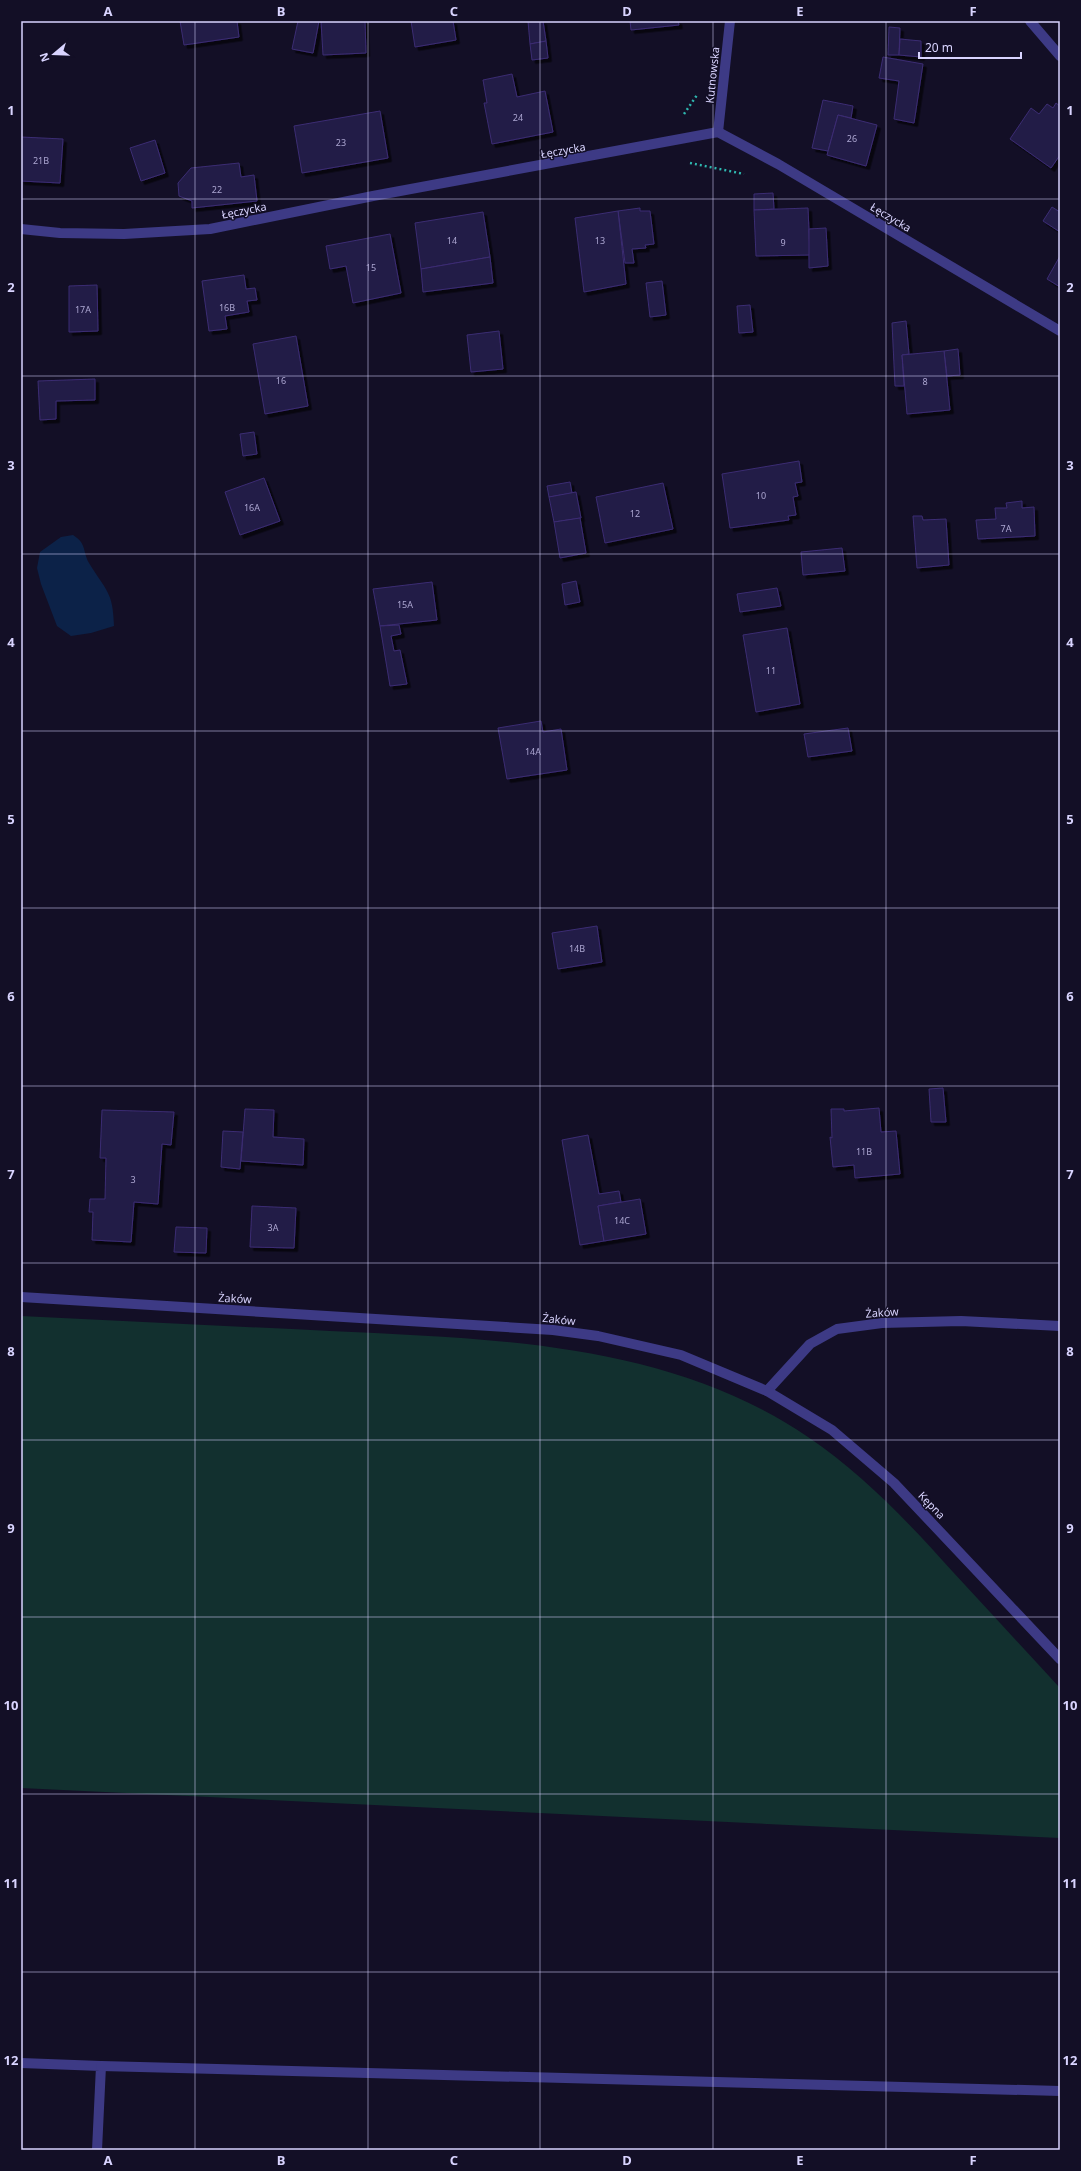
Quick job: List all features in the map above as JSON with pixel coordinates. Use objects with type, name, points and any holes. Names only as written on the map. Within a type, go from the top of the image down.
[{"type":"street","name":"Kutnowska","points":[[718,132],[730,21]]},
{"type":"street","points":[[1030,21],[1060,56]]},
{"type":"street","name":"Łęczycka","points":[[21,229],[60,233],[124,234],[210,229],[373,196],[718,132],[785,168],[1060,331]]},
{"type":"street","name":"Żaków","points":[[21,1297],[553,1330],[613,1339],[681,1355],[767,1391],[810,1344],[837,1329],[882,1323],[961,1321],[1060,1326]]},
{"type":"street","name":"Kępna","points":[[767,1391],[832,1430],[894,1483],[1060,1659]]},
{"type":"street","points":[[21,2063],[1060,2091]]},
{"type":"street","points":[[97,2150],[101,2066]]},
{"type":"path","points":[[684,163],[692,163],[750,176]]},
{"type":"green space","points":[[21,1316],[392,1334],[516,1343],[578,1351],[638,1364],[697,1381],[754,1405],[808,1437],[828,1451],[885,1500],[920,1535],[1060,1688],[1060,1838],[21,1788]]},
{"type":"water","points":[[73,535],[82,544],[89,563],[108,592],[112,605],[114,626],[91,633],[71,636],[57,626],[41,584],[37,568],[40,552],[61,537]]},
{"type":"building","points":[[180,21],[237,21],[239,37],[184,45]]},
{"type":"building","points":[[298,21],[319,21],[313,53],[292,49]]},
{"type":"building","points":[[321,21],[365,21],[366,53],[323,55]]},
{"type":"building","points":[[411,21],[453,21],[456,40],[415,47]]},
{"type":"building","points":[[528,21],[543,21],[546,41],[530,44]]},
{"type":"building","points":[[630,21],[678,21],[679,25],[631,30]]},
{"type":"building","points":[[889,27],[900,28],[899,55],[888,55]]},
{"type":"building","points":[[900,39],[921,41],[921,57],[899,55]]},
{"type":"building","points":[[546,41],[548,58],[532,60],[530,44]]},
{"type":"building","points":[[883,57],[923,64],[914,123],[894,119],[899,81],[879,78]]},
{"type":"building","points":[[512,74],[517,97],[545,91],[553,132],[492,144],[484,103],[487,103],[483,80]]},
{"type":"building","points":[[823,100],[853,106],[851,118],[838,115],[828,151],[812,148]]},
{"type":"building","points":[[1056,103],[1060,106],[1060,155],[1051,168],[1010,139],[1031,108],[1039,114],[1047,104],[1053,108]]},
{"type":"building","points":[[380,111],[388,158],[302,173],[294,126]]},
{"type":"building","points":[[838,115],[877,125],[866,166],[827,155]]},
{"type":"building","points":[[21,137],[63,139],[60,183],[21,181]]},
{"type":"building","points":[[155,140],[165,173],[141,181],[130,148]]},
{"type":"building","points":[[239,163],[241,177],[254,175],[257,201],[192,208],[192,201],[179,196],[178,183],[191,168]]},
{"type":"building","points":[[773,193],[774,209],[754,210],[754,194]]},
{"type":"building","points":[[1052,207],[1060,212],[1060,232],[1043,221]]},
{"type":"building","points":[[640,208],[640,211],[650,211],[654,244],[645,245],[646,248],[632,249],[634,263],[625,263],[618,211]]},
{"type":"building","points":[[808,208],[810,255],[756,256],[754,210]]},
{"type":"building","points":[[618,211],[626,284],[584,292],[575,218]]},
{"type":"building","points":[[483,212],[490,257],[421,269],[415,223]]},
{"type":"building","points":[[826,228],[828,266],[809,268],[809,229]]},
{"type":"building","points":[[390,234],[401,293],[353,303],[346,266],[330,269],[326,246]]},
{"type":"building","points":[[1060,256],[1060,287],[1047,279]]},
{"type":"building","points":[[490,257],[493,283],[423,292],[421,269]]},
{"type":"building","points":[[244,275],[246,289],[255,288],[257,300],[247,301],[249,312],[225,316],[227,329],[209,331],[202,281]]},
{"type":"building","points":[[662,281],[666,315],[650,317],[646,283]]},
{"type":"building","points":[[97,285],[98,331],[69,332],[69,286]]},
{"type":"building","points":[[750,305],[753,332],[739,333],[737,306]]},
{"type":"building","points":[[906,321],[909,354],[902,355],[904,386],[895,386],[892,323]]},
{"type":"building","points":[[499,331],[503,369],[471,372],[467,335]]},
{"type":"building","points":[[296,336],[308,406],[265,414],[253,344]]},
{"type":"building","points":[[958,349],[960,375],[947,376],[944,351]]},
{"type":"building","points":[[944,351],[950,410],[907,414],[902,355]]},
{"type":"building","points":[[95,379],[95,400],[56,401],[56,419],[40,420],[38,381]]},
{"type":"building","points":[[254,432],[257,454],[243,456],[240,434]]},
{"type":"building","points":[[799,461],[802,482],[795,483],[798,496],[793,497],[796,515],[788,516],[789,520],[730,528],[722,474]]},
{"type":"building","points":[[264,478],[280,521],[240,535],[225,492]]},
{"type":"building","points":[[570,482],[572,493],[549,497],[547,486]]},
{"type":"building","points":[[663,483],[673,529],[605,543],[596,497]]},
{"type":"building","points":[[576,492],[581,518],[554,522],[549,497]]},
{"type":"building","points":[[1022,501],[1022,508],[1034,507],[1035,536],[978,539],[976,520],[996,519],[995,508],[1007,508],[1006,503]]},
{"type":"building","points":[[913,516],[922,516],[923,520],[946,519],[949,565],[917,568]]},
{"type":"building","points":[[580,518],[586,553],[560,558],[554,522]]},
{"type":"building","points":[[842,548],[845,571],[803,575],[801,552]]},
{"type":"building","points":[[576,581],[580,602],[565,605],[562,584]]},
{"type":"building","points":[[432,582],[437,620],[380,626],[373,589]]},
{"type":"building","points":[[777,588],[781,606],[740,612],[737,594]]},
{"type":"building","points":[[399,625],[401,634],[391,636],[394,651],[400,650],[407,684],[390,686],[380,626]]},
{"type":"building","points":[[787,628],[800,704],[756,712],[743,635]]},
{"type":"building","points":[[541,721],[543,732],[561,729],[567,770],[507,779],[498,728]]},
{"type":"building","points":[[848,728],[852,751],[808,757],[804,734]]},
{"type":"building","points":[[597,926],[602,962],[558,969],[552,933]]},
{"type":"building","points":[[943,1088],[946,1122],[931,1122],[929,1089]]},
{"type":"building","points":[[879,1108],[881,1132],[896,1131],[900,1174],[855,1178],[854,1165],[833,1167],[830,1137],[832,1138],[831,1109],[844,1109],[844,1111]]},
{"type":"building","points":[[245,1109],[274,1110],[273,1137],[304,1139],[303,1165],[241,1161]]},
{"type":"building","points":[[102,1110],[174,1112],[171,1145],[162,1144],[158,1204],[134,1202],[131,1242],[92,1240],[93,1212],[89,1212],[90,1199],[105,1199],[106,1158],[100,1158]]},
{"type":"building","points":[[223,1131],[243,1132],[240,1169],[221,1167]]},
{"type":"building","points":[[588,1135],[599,1194],[619,1191],[621,1202],[598,1206],[604,1241],[580,1245],[562,1140]]},
{"type":"building","points":[[640,1199],[646,1234],[604,1241],[598,1206]]},
{"type":"building","points":[[252,1206],[296,1208],[294,1248],[250,1247]]},
{"type":"building","points":[[176,1227],[207,1228],[206,1253],[174,1252]]}]
